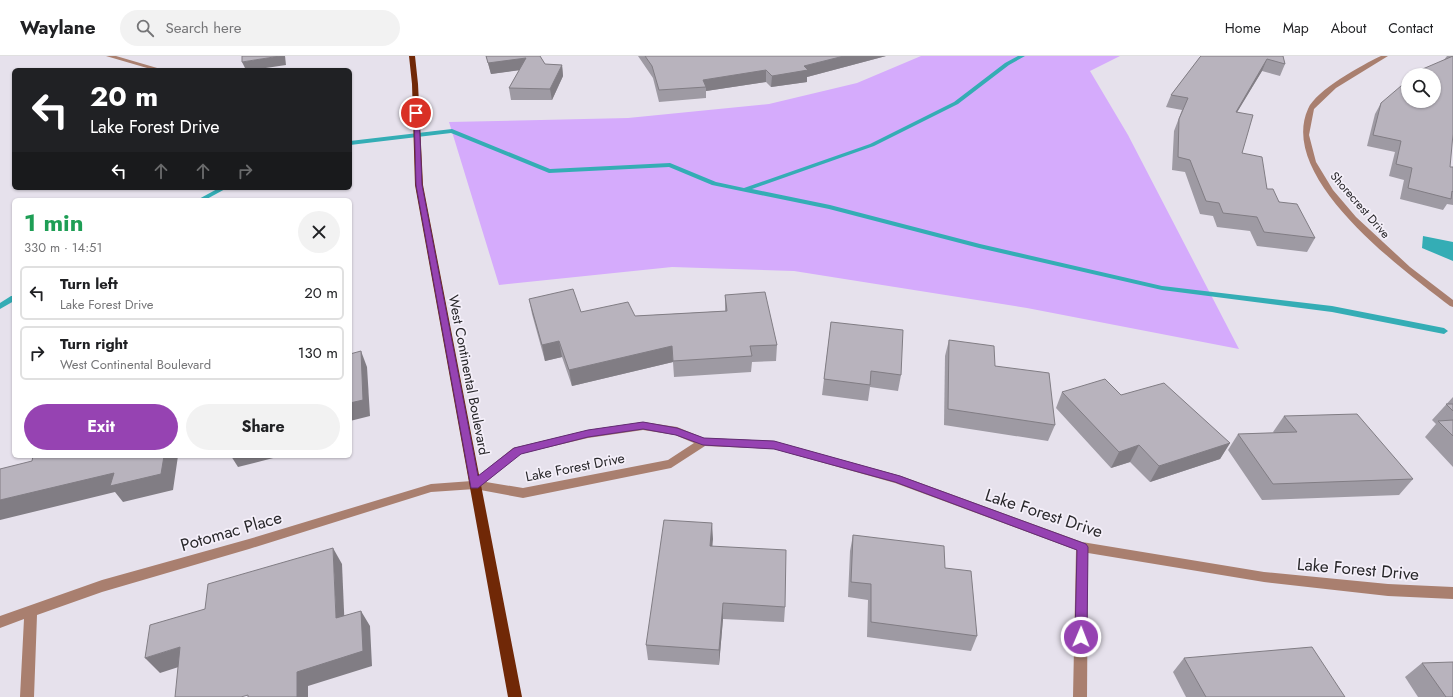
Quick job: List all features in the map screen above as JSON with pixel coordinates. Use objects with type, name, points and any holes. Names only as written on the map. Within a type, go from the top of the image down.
[{"type":"main road","name":"West Continental Boulevard","points":[[412,56],[419,185],[515,697]]},
{"type":"street","points":[[110,56],[154,68]]},
{"type":"street","name":"Shorecrest Drive","points":[[1385,56],[1365,66],[1337,86],[1326,94],[1312,109],[1306,125],[1307,143],[1311,160],[1325,185],[1364,230],[1388,253],[1453,304]]},
{"type":"street","name":"Lake Forest Drive","points":[[475,485],[518,450],[588,434],[643,426],[677,431],[703,442],[774,445],[843,464],[897,479],[1082,547],[1264,577],[1388,590],[1453,593]]},
{"type":"street","name":"Lake Forest Drive","points":[[475,485],[523,493],[670,464],[703,442]]},
{"type":"street","name":"Potomac Place","points":[[0,622],[102,586],[249,544],[430,488],[475,485]]},
{"type":"street","points":[[1080,697],[1082,547]]},
{"type":"street","points":[[27,697],[31,611]]},
{"type":"shaded area","points":[[921,56],[1120,56],[1090,71],[1128,135],[1239,349],[1027,308],[794,271],[672,267],[499,285],[449,122],[628,118],[769,104],[857,83]]},
{"type":"water","points":[[1423,236],[1453,242],[1453,261],[1422,248]]},
{"type":"building","points":[[242,56],[280,56],[242,62]]},
{"type":"building","points":[[486,56],[540,56],[545,64],[562,65],[550,89],[509,88],[526,58],[488,63]]},
{"type":"building","points":[[645,56],[844,56],[804,66],[808,70],[772,76],[766,70],[703,80],[706,87],[659,90],[652,66]]},
{"type":"building","points":[[1201,56],[1283,56],[1285,64],[1267,59],[1236,112],[1253,115],[1242,153],[1262,157],[1267,189],[1273,189],[1279,202],[1297,204],[1315,238],[1264,232],[1257,217],[1223,213],[1219,203],[1206,201],[1190,160],[1178,157],[1179,119],[1188,98],[1171,95]]},
{"type":"building","points":[[1453,56],[1453,134],[1450,167],[1453,167],[1453,192],[1452,191],[1451,199],[1408,188],[1412,168],[1396,164],[1401,141],[1373,135],[1381,103],[1401,86],[1401,108],[1441,108],[1441,68],[1425,68]]},
{"type":"building","points":[[573,289],[581,312],[628,302],[635,316],[727,311],[725,295],[765,292],[777,345],[750,346],[752,356],[673,361],[672,346],[569,370],[559,341],[542,345],[529,299]]},
{"type":"building","points":[[831,322],[903,330],[901,375],[871,371],[870,385],[824,379]]},
{"type":"building","points":[[949,340],[994,346],[995,366],[1049,373],[1055,425],[948,409]]},
{"type":"building","points":[[361,351],[363,400],[352,403],[352,353]]},
{"type":"building","points":[[1105,379],[1121,395],[1164,383],[1230,443],[1159,466],[1139,445],[1119,452],[1062,392]]},
{"type":"building","points":[[1446,404],[1453,404],[1453,411]]},
{"type":"building","points":[[1357,414],[1413,479],[1273,484],[1238,434],[1297,432],[1284,416]]},
{"type":"building","points":[[1453,420],[1453,436],[1438,421]]},
{"type":"building","points":[[33,458],[164,458],[161,474],[110,486],[114,473],[0,500],[0,469],[32,461]]},
{"type":"building","points":[[664,520],[712,523],[710,546],[786,550],[785,607],[723,603],[719,650],[646,645]]},
{"type":"building","points":[[853,535],[944,546],[945,568],[971,571],[977,636],[871,622],[871,584],[851,582]]},
{"type":"building","points":[[333,548],[336,618],[361,611],[363,651],[297,672],[297,697],[248,697],[248,695],[241,697],[175,697],[180,647],[145,658],[150,625],[205,609],[208,584]]},
{"type":"building","points":[[1312,647],[1345,697],[1206,697],[1184,658]]},
{"type":"building","points":[[1453,662],[1453,697],[1446,697],[1422,663]]},
{"type":"waterway","points":[[744,190],[872,145],[956,103],[1007,64],[1022,56]]},
{"type":"waterway","points":[[352,143],[452,131],[549,171],[670,165],[714,184],[744,190]]},
{"type":"waterway","points":[[204,198],[220,190]]},
{"type":"waterway","points":[[744,190],[830,207],[979,246],[1162,288],[1332,309],[1444,331]]},
{"type":"waterway","points":[[0,306],[12,299]]},
{"type":"route","points":[[416,113],[419,185],[475,485],[518,450],[588,434],[643,426],[677,431],[703,442],[774,445],[897,479],[1082,547],[1081,637]]}]
